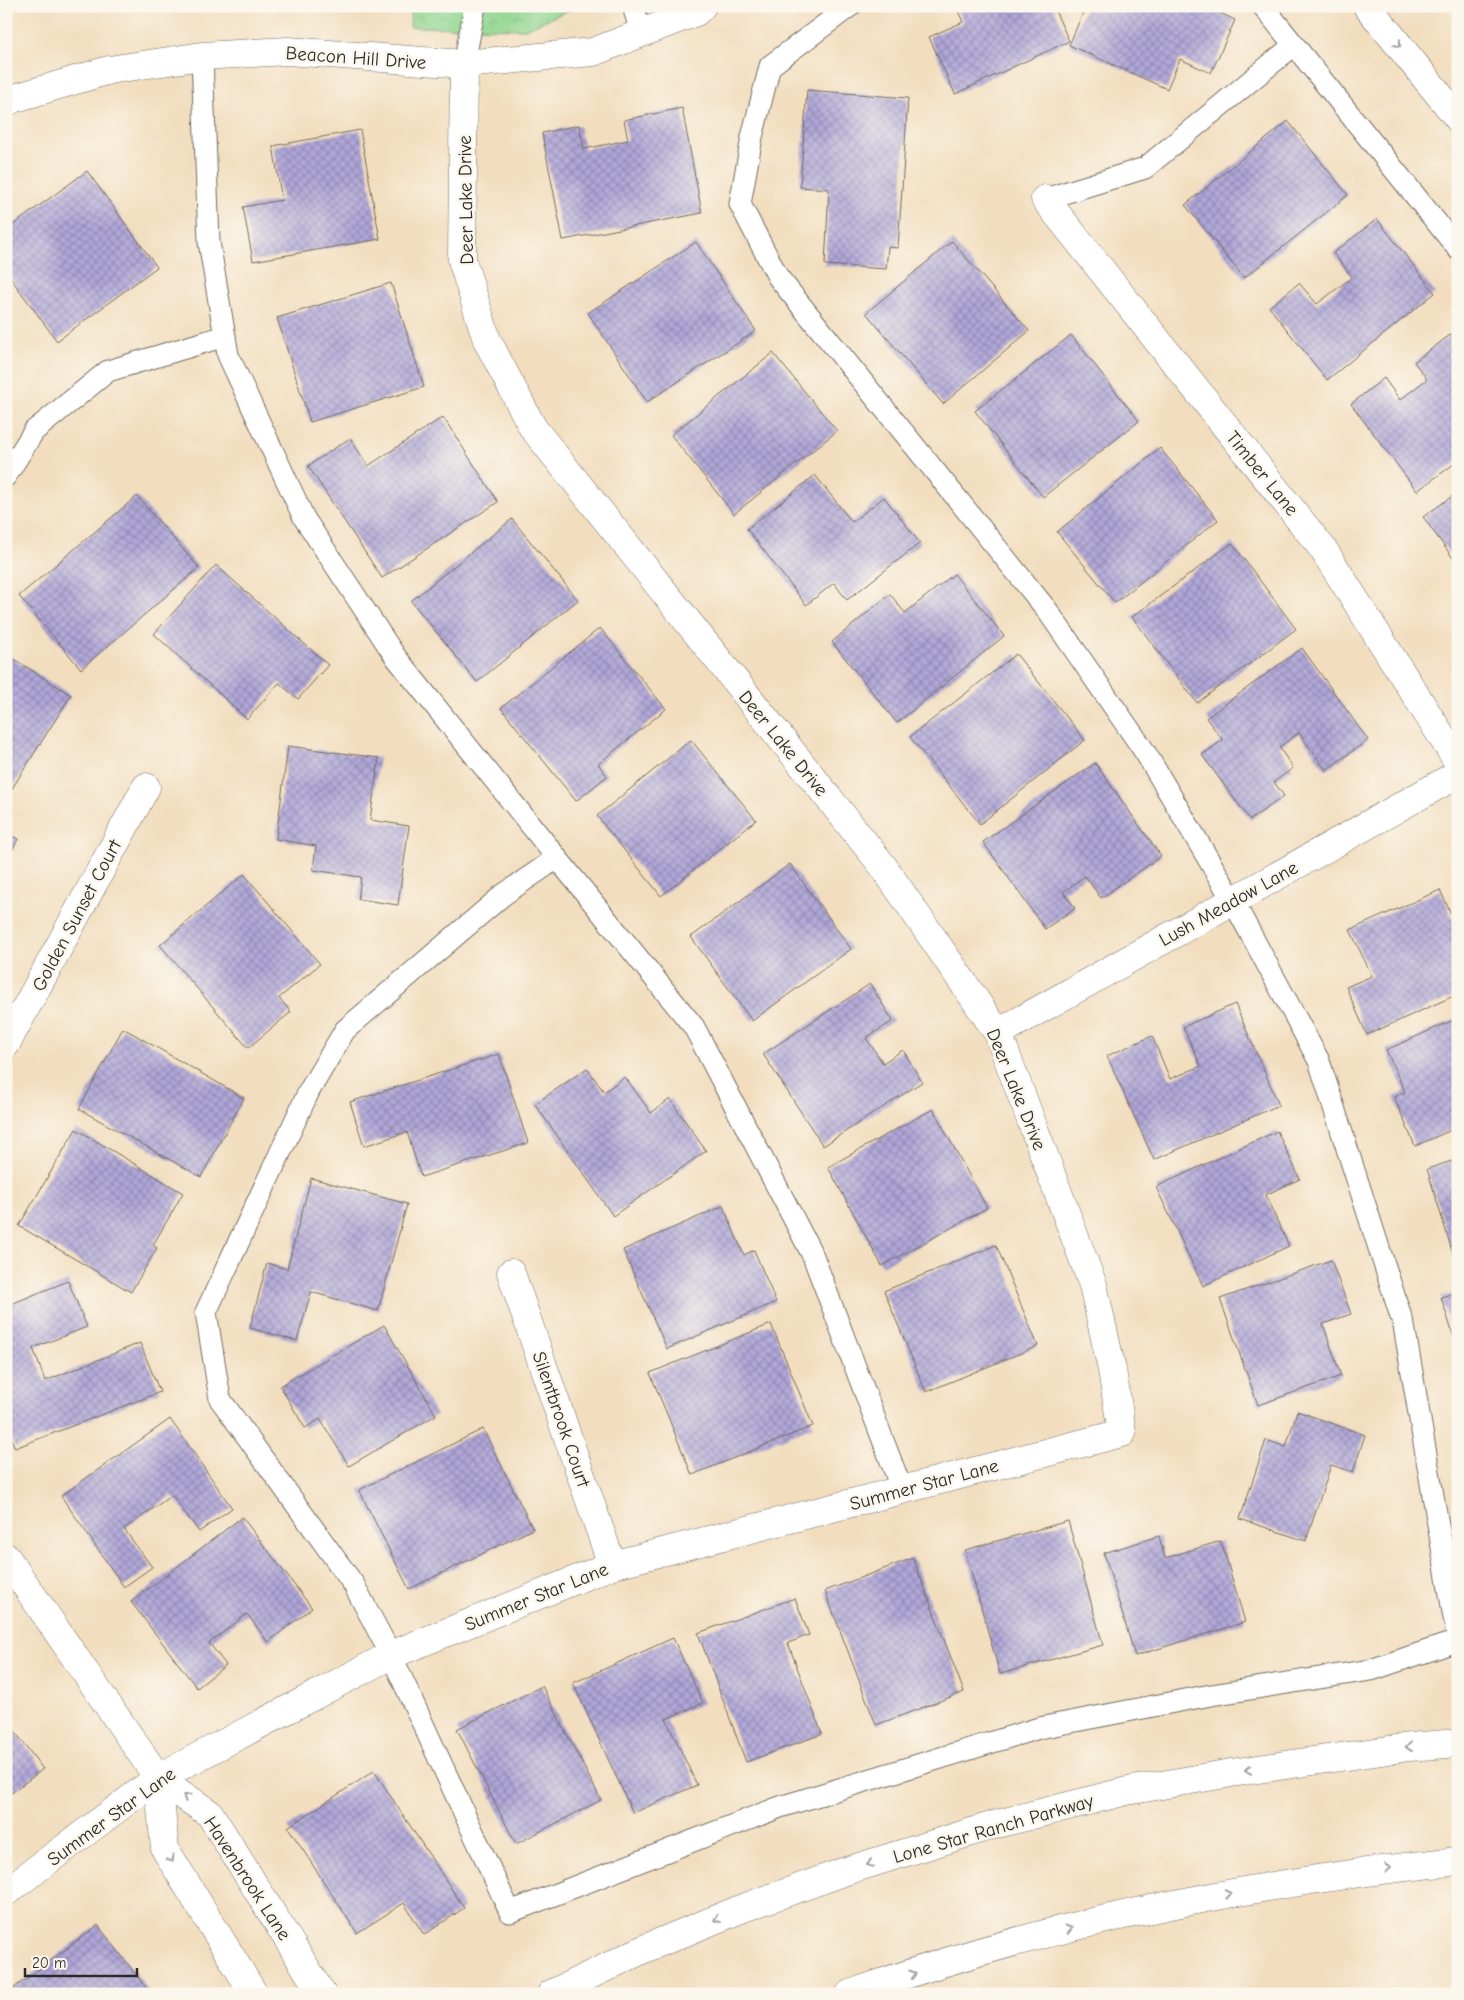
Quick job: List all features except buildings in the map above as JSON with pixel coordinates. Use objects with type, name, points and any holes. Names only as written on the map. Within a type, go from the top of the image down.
[{"type":"street","name":"Beacon Hill Drive","points":[[6,103],[12,99],[109,70],[202,56],[288,51],[464,64],[593,52],[696,12],[702,6]]},
{"type":"street","points":[[1368,6],[1458,118]]},
{"type":"street","name":"Deer Lake Drive","points":[[464,64],[462,260],[487,340],[533,428],[883,866],[998,1033],[1093,1285],[1112,1370],[1122,1433]]},
{"type":"street","name":"Timber Lane","points":[[1045,199],[1324,549],[1458,762]]},
{"type":"street","name":"Lush Meadow Lane","points":[[998,1033],[1458,774]]},
{"type":"street","name":"Golden Sunset Court","points":[[6,1044],[146,786]]},
{"type":"street","name":"Silentbrook Court","points":[[511,1273],[612,1565]]},
{"type":"street","name":"Summer Star Lane","points":[[6,1892],[158,1778],[391,1654],[612,1565],[1122,1433]]},
{"type":"street","name":"Havenbrook Lane","points":[[6,1557],[158,1778],[210,1814],[322,1994]]},
{"type":"street","name":"Lone Star Ranch Parkway","points":[[551,1994],[644,1948],[743,1908],[846,1871],[997,1824],[1127,1791],[1222,1774],[1410,1747],[1458,1743]]},
{"type":"street","name":"Havenbrook Lane","points":[[158,1778],[165,1849],[254,1994]]},
{"type":"street","points":[[850,1994],[1057,1932],[1178,1903],[1351,1873],[1458,1860]]},
{"type":"lane","points":[[464,64],[475,6]]},
{"type":"lane","points":[[633,6],[641,33]]},
{"type":"lane","points":[[557,858],[503,895],[345,1030],[309,1091],[206,1312],[220,1399],[354,1584],[391,1654],[510,1912],[780,1807],[1039,1728],[1212,1695],[1371,1670],[1458,1641],[1404,1326],[1319,1061],[1233,900],[1145,752],[1047,610],[778,277],[740,204],[752,137],[770,66],[850,6]]},
{"type":"lane","points":[[1263,6],[1458,249]]},
{"type":"lane","points":[[1045,199],[1145,168],[1294,45]]},
{"type":"lane","points":[[202,56],[209,242],[228,355],[304,518],[395,656],[694,1027],[813,1256],[902,1490]]},
{"type":"lane","points":[[6,476],[34,431],[108,371],[225,336]]},
{"type":"green space","points":[[411,6],[579,6],[525,29],[410,27]]}]
